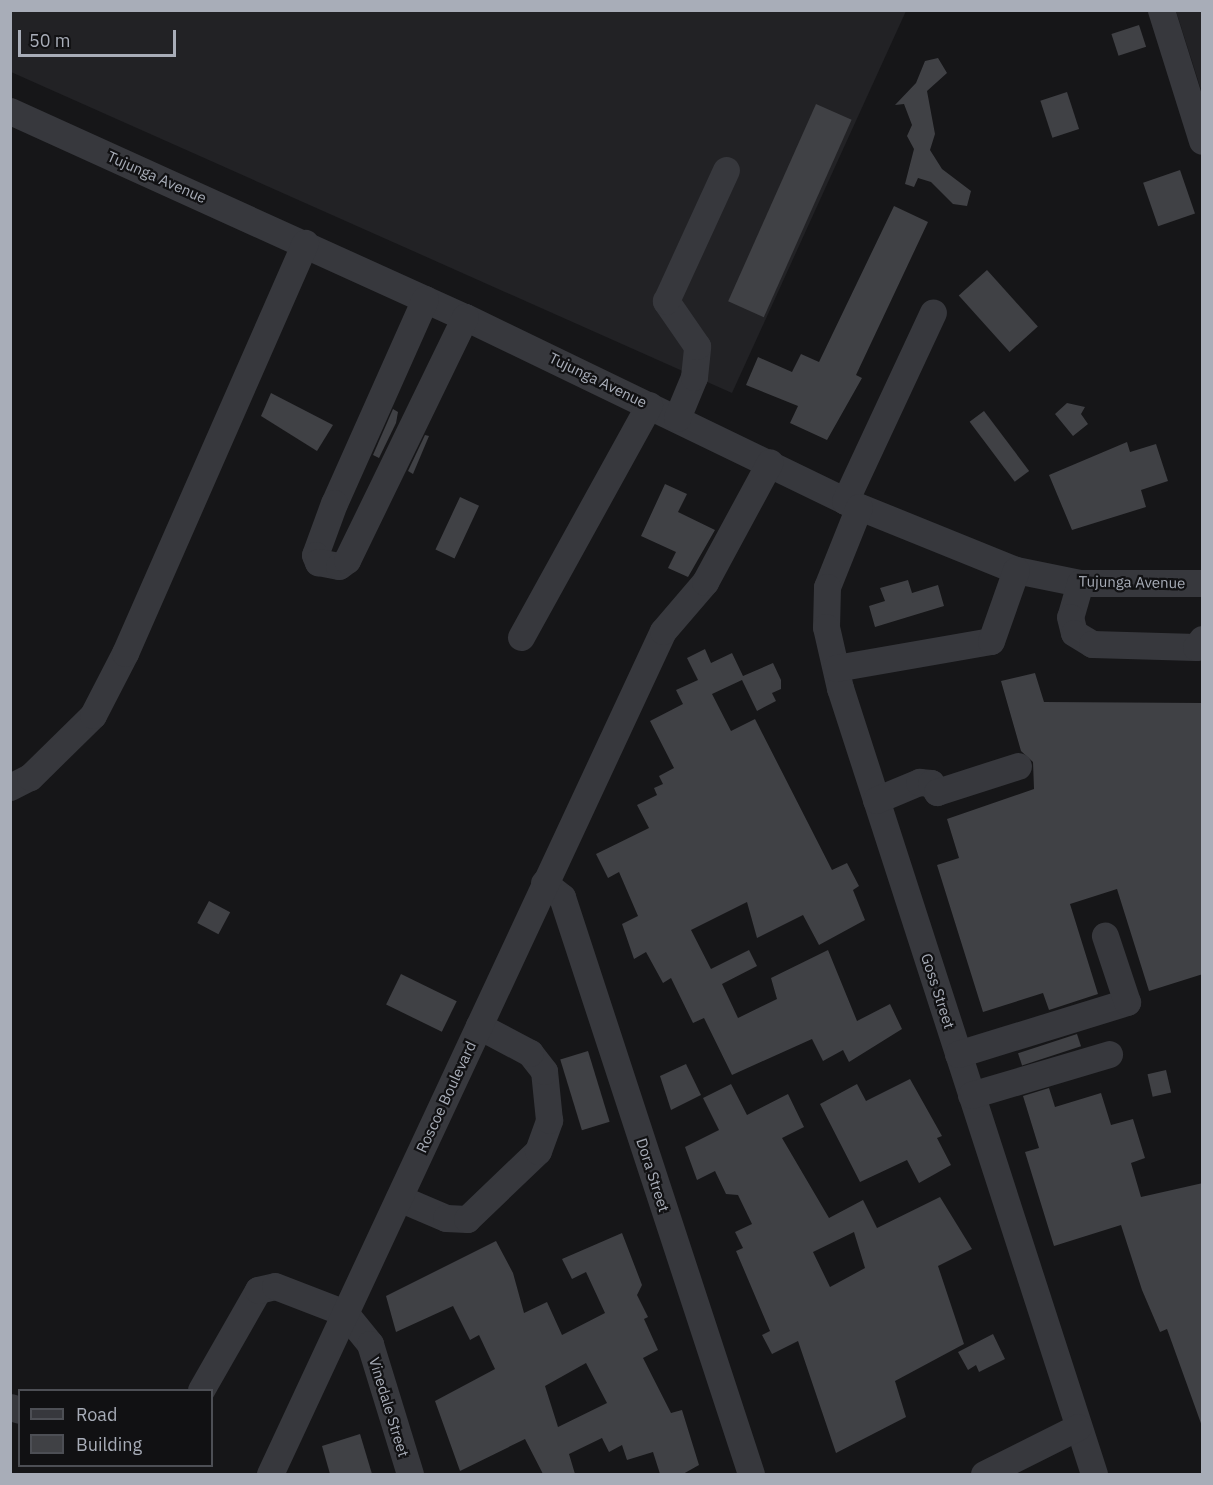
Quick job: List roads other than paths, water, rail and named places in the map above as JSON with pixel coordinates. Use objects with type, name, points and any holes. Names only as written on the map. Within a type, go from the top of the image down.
[{"type":"street","points":[[1161,10],[1203,141]]},
{"type":"street","name":"Tujunga Avenue","points":[[10,111],[465,317],[770,462],[852,504],[1016,570],[1080,583],[1203,583]]},
{"type":"street","points":[[677,418],[694,377],[697,346],[666,301],[726,170]]},
{"type":"street","points":[[10,787],[30,777],[93,715],[135,632],[305,243]]},
{"type":"street","points":[[425,299],[334,504],[315,555],[318,562],[339,566],[346,560],[465,317]]},
{"type":"street","name":"Goss Street","points":[[933,312],[852,504],[827,586],[826,627],[876,800],[1094,1474]]},
{"type":"street","points":[[521,637],[649,405]]},
{"type":"street","name":"Roscoe Boulevard","points":[[270,1474],[663,631],[705,582],[770,462]]},
{"type":"street","points":[[836,668],[991,641],[1016,570]]},
{"type":"street","points":[[1080,583],[1070,617],[1074,633],[1092,644],[1196,646],[1203,639]]},
{"type":"street","points":[[876,800],[919,782],[931,783],[937,792],[1018,766]]},
{"type":"street","name":"Dora Street","points":[[544,883],[562,897],[751,1474]]},
{"type":"street","points":[[958,1054],[1127,1002],[1106,936]]},
{"type":"street","points":[[399,1198],[446,1218],[467,1219],[538,1151],[549,1120],[544,1071],[530,1053],[479,1026]]},
{"type":"street","points":[[971,1095],[1109,1054]]},
{"type":"street","points":[[202,1389],[258,1290],[275,1286],[345,1313]]},
{"type":"street","name":"Vinedale Street","points":[[345,1313],[370,1344],[410,1474]]},
{"type":"street","points":[[984,1474],[1078,1427]]}]
